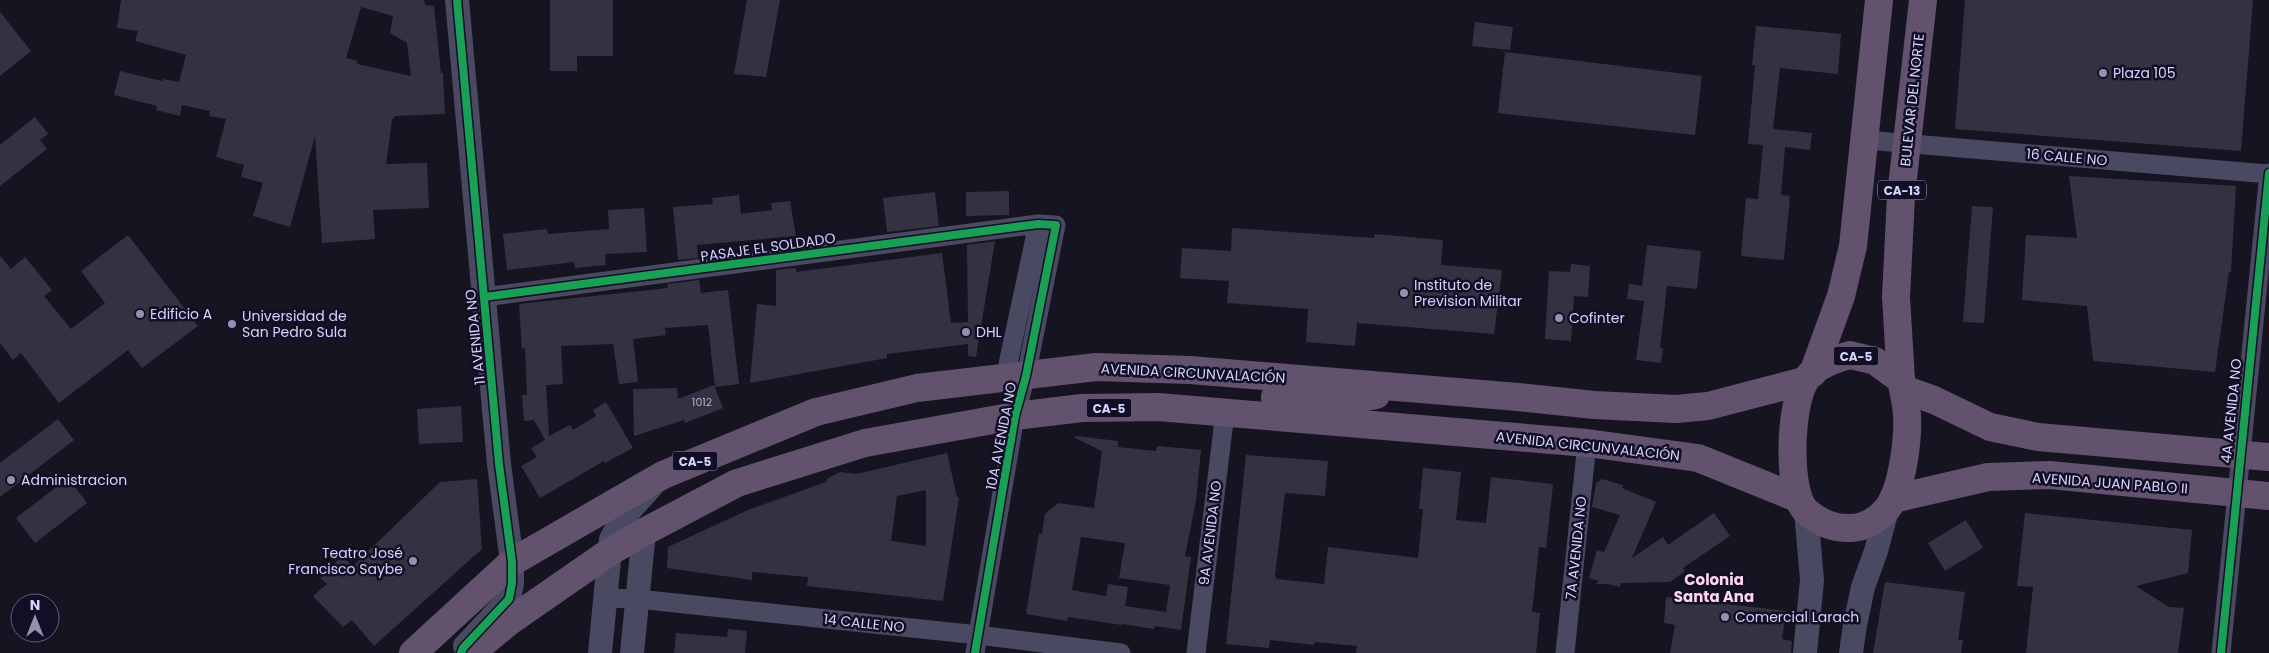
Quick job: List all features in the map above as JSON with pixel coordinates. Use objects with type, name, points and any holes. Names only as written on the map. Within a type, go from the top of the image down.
[{"type":"highway","name":"CA-13","points":[[1809,377],[1841,296],[1853,246],[1866,140],[1879,0]]},
{"type":"highway","name":"BULEVAR DEL NORTE","points":[[1902,384],[1896,297],[1901,196],[1923,0]]},
{"type":"highway","name":"CA-5","points":[[1809,377],[1835,359],[1850,355],[1875,361],[1902,384]]},
{"type":"highway","name":"AVENIDA CIRCUNVALACIÓN","points":[[413,653],[512,562],[663,475],[816,412],[917,388],[1096,367],[1134,368],[1190,370],[1396,388],[1518,396],[1594,405],[1676,409],[1708,406],[1809,377]]},
{"type":"highway","points":[[1801,505],[1792,441],[1794,417],[1809,377]]},
{"type":"highway","points":[[1902,384],[1990,427],[2038,437],[2269,457]]},
{"type":"highway","points":[[1890,504],[1901,474],[1904,451],[1906,407],[1902,384]]},
{"type":"highway","points":[[1225,412],[1228,402],[1240,395],[1338,402],[1361,399],[1396,388]]},
{"type":"highway","name":"AVENIDA CIRCUNVALACIÓN","points":[[471,653],[510,620],[608,554],[644,532],[737,483],[865,443],[1015,416],[1082,408],[1158,407],[1586,442],[1698,458],[1801,505]]},
{"type":"highway","name":"AVENIDA JUAN PABLO II","points":[[1890,504],[1988,477],[2050,475],[2269,496]]},
{"type":"highway","name":"CA-5","points":[[1801,505],[1825,525],[1842,529],[1864,527],[1890,504]]},
{"type":"street","name":"11 AVENIDA NO","points":[[457,0],[499,464],[512,562],[512,583],[509,599],[463,648],[461,653]]},
{"type":"street","name":"16 CALLE NO","points":[[1866,140],[2269,174]]},
{"type":"street","name":"4A AVENIDA NO","points":[[2221,653],[2235,493],[2269,174]]},
{"type":"street","name":"PASAJE EL SOLDADO","points":[[484,297],[1047,225]]},
{"type":"street","name":"10A AVENIDA NO","points":[[976,644],[1015,416],[1015,377],[1047,225]]},
{"type":"street","name":"9A AVENIDA NO","points":[[1196,653],[1225,412]]},
{"type":"street","name":"7A AVENIDA NO","points":[[1564,653],[1586,442]]},
{"type":"street","points":[[600,653],[608,554],[614,530],[663,475]]},
{"type":"street","points":[[1852,653],[1854,625],[1863,586],[1890,504]]},
{"type":"street","points":[[1801,505],[1812,580],[1805,653]]},
{"type":"street","points":[[632,653],[644,532]]},
{"type":"street","name":"14 CALLE NO","points":[[605,598],[638,599],[976,644],[1121,653]]},
{"type":"building","points":[[121,0],[424,0],[425,5],[434,6],[441,73],[443,73],[445,114],[395,116],[392,120],[386,164],[427,163],[429,208],[373,210],[375,239],[322,243],[315,136],[290,227],[253,216],[263,183],[241,177],[244,165],[216,157],[226,119],[209,116],[210,111],[182,105],[180,116],[156,110],[157,106],[114,95],[120,71],[162,81],[163,79],[179,82],[186,55],[135,41],[138,31],[117,28]],"holes":[[[361,7],[393,16],[390,33],[407,43],[411,76],[357,64],[358,61],[346,58]]]},
{"type":"building","points":[[550,0],[613,0],[613,56],[577,56],[577,71],[550,71]]},
{"type":"building","points":[[747,0],[780,0],[766,77],[734,74]]},
{"type":"building","name":"Plaza 105","points":[[1965,0],[2253,0],[2241,151],[1955,129]]},
{"type":"building","points":[[0,12],[31,51],[0,76]]},
{"type":"building","points":[[1475,22],[1513,27],[1510,50],[1472,46]]},
{"type":"building","points":[[1756,26],[1841,34],[1838,74],[1780,68],[1773,129],[1812,133],[1810,150],[1785,147],[1781,195],[1790,196],[1784,260],[1741,256],[1746,198],[1758,199],[1763,145],[1748,144],[1755,65],[1752,65]]},
{"type":"building","points":[[1505,52],[1702,76],[1695,135],[1498,113]]},
{"type":"building","points":[[35,117],[48,134],[40,140],[47,149],[0,186],[0,145]]},
{"type":"building","points":[[2069,176],[2236,186],[2231,272],[2229,272],[2215,372],[2093,361],[2087,306],[2022,300],[2026,235],[2077,238]]},
{"type":"building","points":[[1009,191],[1009,215],[966,216],[966,192]]},
{"type":"building","points":[[935,192],[939,226],[887,232],[883,198]]},
{"type":"building","points":[[739,195],[741,214],[772,210],[771,203],[790,201],[796,236],[697,245],[698,258],[678,260],[673,207],[713,204],[712,198]]},
{"type":"building","points":[[1972,206],[1993,207],[1984,323],[1963,322]]},
{"type":"building","points":[[644,208],[647,252],[605,254],[606,265],[575,268],[574,262],[507,270],[503,234],[547,229],[548,234],[609,229],[608,210]]},
{"type":"building","points":[[1232,228],[1374,238],[1375,234],[1443,240],[1441,265],[1502,270],[1494,334],[1357,323],[1355,346],[1306,342],[1308,309],[1227,303],[1229,281],[1180,278],[1182,248],[1231,251]]},
{"type":"building","name":"Edificio A","points":[[128,235],[198,326],[142,368],[128,350],[59,403],[21,353],[13,360],[0,343],[0,256],[11,269],[25,257],[52,290],[44,296],[71,329],[105,303],[81,271]]},
{"type":"building","points":[[995,241],[976,357],[968,356],[968,344],[887,354],[887,358],[750,383],[757,304],[776,306],[776,270],[796,268],[796,272],[942,253],[951,323],[968,322],[967,245]]},
{"type":"building","points":[[1647,245],[1701,251],[1697,289],[1667,286],[1660,348],[1663,348],[1661,363],[1636,360],[1644,301],[1627,299],[1629,284],[1642,286]]},
{"type":"building","name":"Cofinter","points":[[1571,264],[1590,266],[1588,297],[1574,296],[1571,341],[1545,339],[1549,271],[1570,272]]},
{"type":"building","points":[[699,280],[701,293],[728,290],[739,384],[715,387],[708,325],[665,328],[666,335],[633,339],[638,382],[619,384],[613,344],[561,346],[563,384],[546,385],[549,436],[570,425],[573,430],[596,416],[593,410],[606,402],[633,448],[605,463],[604,461],[540,498],[521,466],[537,457],[531,448],[545,440],[534,420],[524,421],[522,395],[527,395],[525,348],[522,349],[519,304],[668,288],[667,284]]},
{"type":"building","points":[[714,385],[723,408],[685,423],[684,420],[634,436],[633,389],[677,388],[678,399]]},
{"type":"building","points":[[461,406],[463,442],[419,444],[417,409]]},
{"type":"building","points":[[58,419],[74,440],[0,497],[0,463]]},
{"type":"building","points":[[1076,436],[1118,441],[1118,447],[1156,451],[1157,446],[1201,450],[1196,500],[1185,556],[1191,557],[1181,630],[1155,626],[1154,629],[1068,617],[1067,621],[1026,614],[1039,533],[1042,534],[1045,514],[1058,503],[1094,508],[1102,451],[1075,438]],"holes":[[[1081,537],[1125,543],[1119,578],[1170,585],[1166,612],[1125,606],[1128,587],[1108,584],[1106,596],[1072,590]]]},
{"type":"building","points":[[947,453],[957,497],[959,497],[943,601],[807,586],[808,577],[752,572],[752,580],[667,568],[668,547],[748,510],[826,482],[828,478],[840,472],[856,474]],"holes":[[[926,490],[926,546],[891,541],[897,496]]]},
{"type":"building","points":[[1246,455],[1328,461],[1325,496],[1285,493],[1275,576],[1277,579],[1324,584],[1328,547],[1418,558],[1423,509],[1419,509],[1423,468],[1461,472],[1456,520],[1486,523],[1491,477],[1553,484],[1546,548],[1539,547],[1532,612],[1540,613],[1536,653],[1356,653],[1357,646],[1315,642],[1314,645],[1270,640],[1269,648],[1226,644]]},
{"type":"building","points":[[68,478],[87,503],[35,543],[16,518]]},
{"type":"building","name":"Teatro José Francisco Saybe","points":[[477,479],[482,549],[374,646],[352,620],[343,627],[313,596],[327,584],[320,578],[342,556],[353,566],[440,482]]},
{"type":"building","points":[[1602,479],[1623,485],[1622,488],[1656,502],[1632,558],[1663,537],[1668,545],[1714,513],[1730,536],[1683,568],[1685,571],[1670,582],[1621,583],[1620,587],[1608,584],[1595,584],[1599,581],[1589,578],[1597,550],[1604,552],[1620,515],[1592,507],[1596,483]]},
{"type":"building","points":[[2025,513],[2192,530],[2188,573],[2136,586],[2169,607],[2184,608],[2178,653],[2026,653],[2033,587],[2017,586]]},
{"type":"building","points":[[1966,520],[1983,548],[1945,571],[1928,543]]},
{"type":"building","points":[[1885,582],[1965,592],[1958,640],[1963,640],[1961,653],[1873,653]]},
{"type":"building","points":[[1666,597],[1786,611],[1782,639],[1792,641],[1791,653],[1670,653],[1675,625],[1664,623]]},
{"type":"building","points":[[728,629],[747,631],[745,653],[674,653],[676,633],[727,637]]},
{"type":"cycle path","points":[[457,0],[499,464],[512,562],[512,583],[509,599],[463,648],[461,653]]},
{"type":"cycle path","points":[[2221,653],[2269,173]]},
{"type":"cycle path","points":[[484,297],[1038,224],[1056,225],[1026,376],[1015,416],[975,653]]},
{"type":"place","name":"Plaza 105","points":[[2103,73]]},
{"type":"place","name":"Instituto de Prevision Militar","points":[[1404,293]]},
{"type":"place","name":"Edificio A","points":[[140,314]]},
{"type":"place","name":"Cofinter","points":[[1559,318]]},
{"type":"place","name":"Universidad de San Pedro Sula","points":[[232,324]]},
{"type":"place","name":"DHL","points":[[966,332]]},
{"type":"place","name":"Administracion","points":[[11,480]]},
{"type":"place","name":"Teatro José Francisco Saybe","points":[[413,561]]},
{"type":"place","name":"Comercial Larach","points":[[1725,617]]},
{"type":"district","name":"Colonia Santa Ana","points":[[1714,588]]}]
